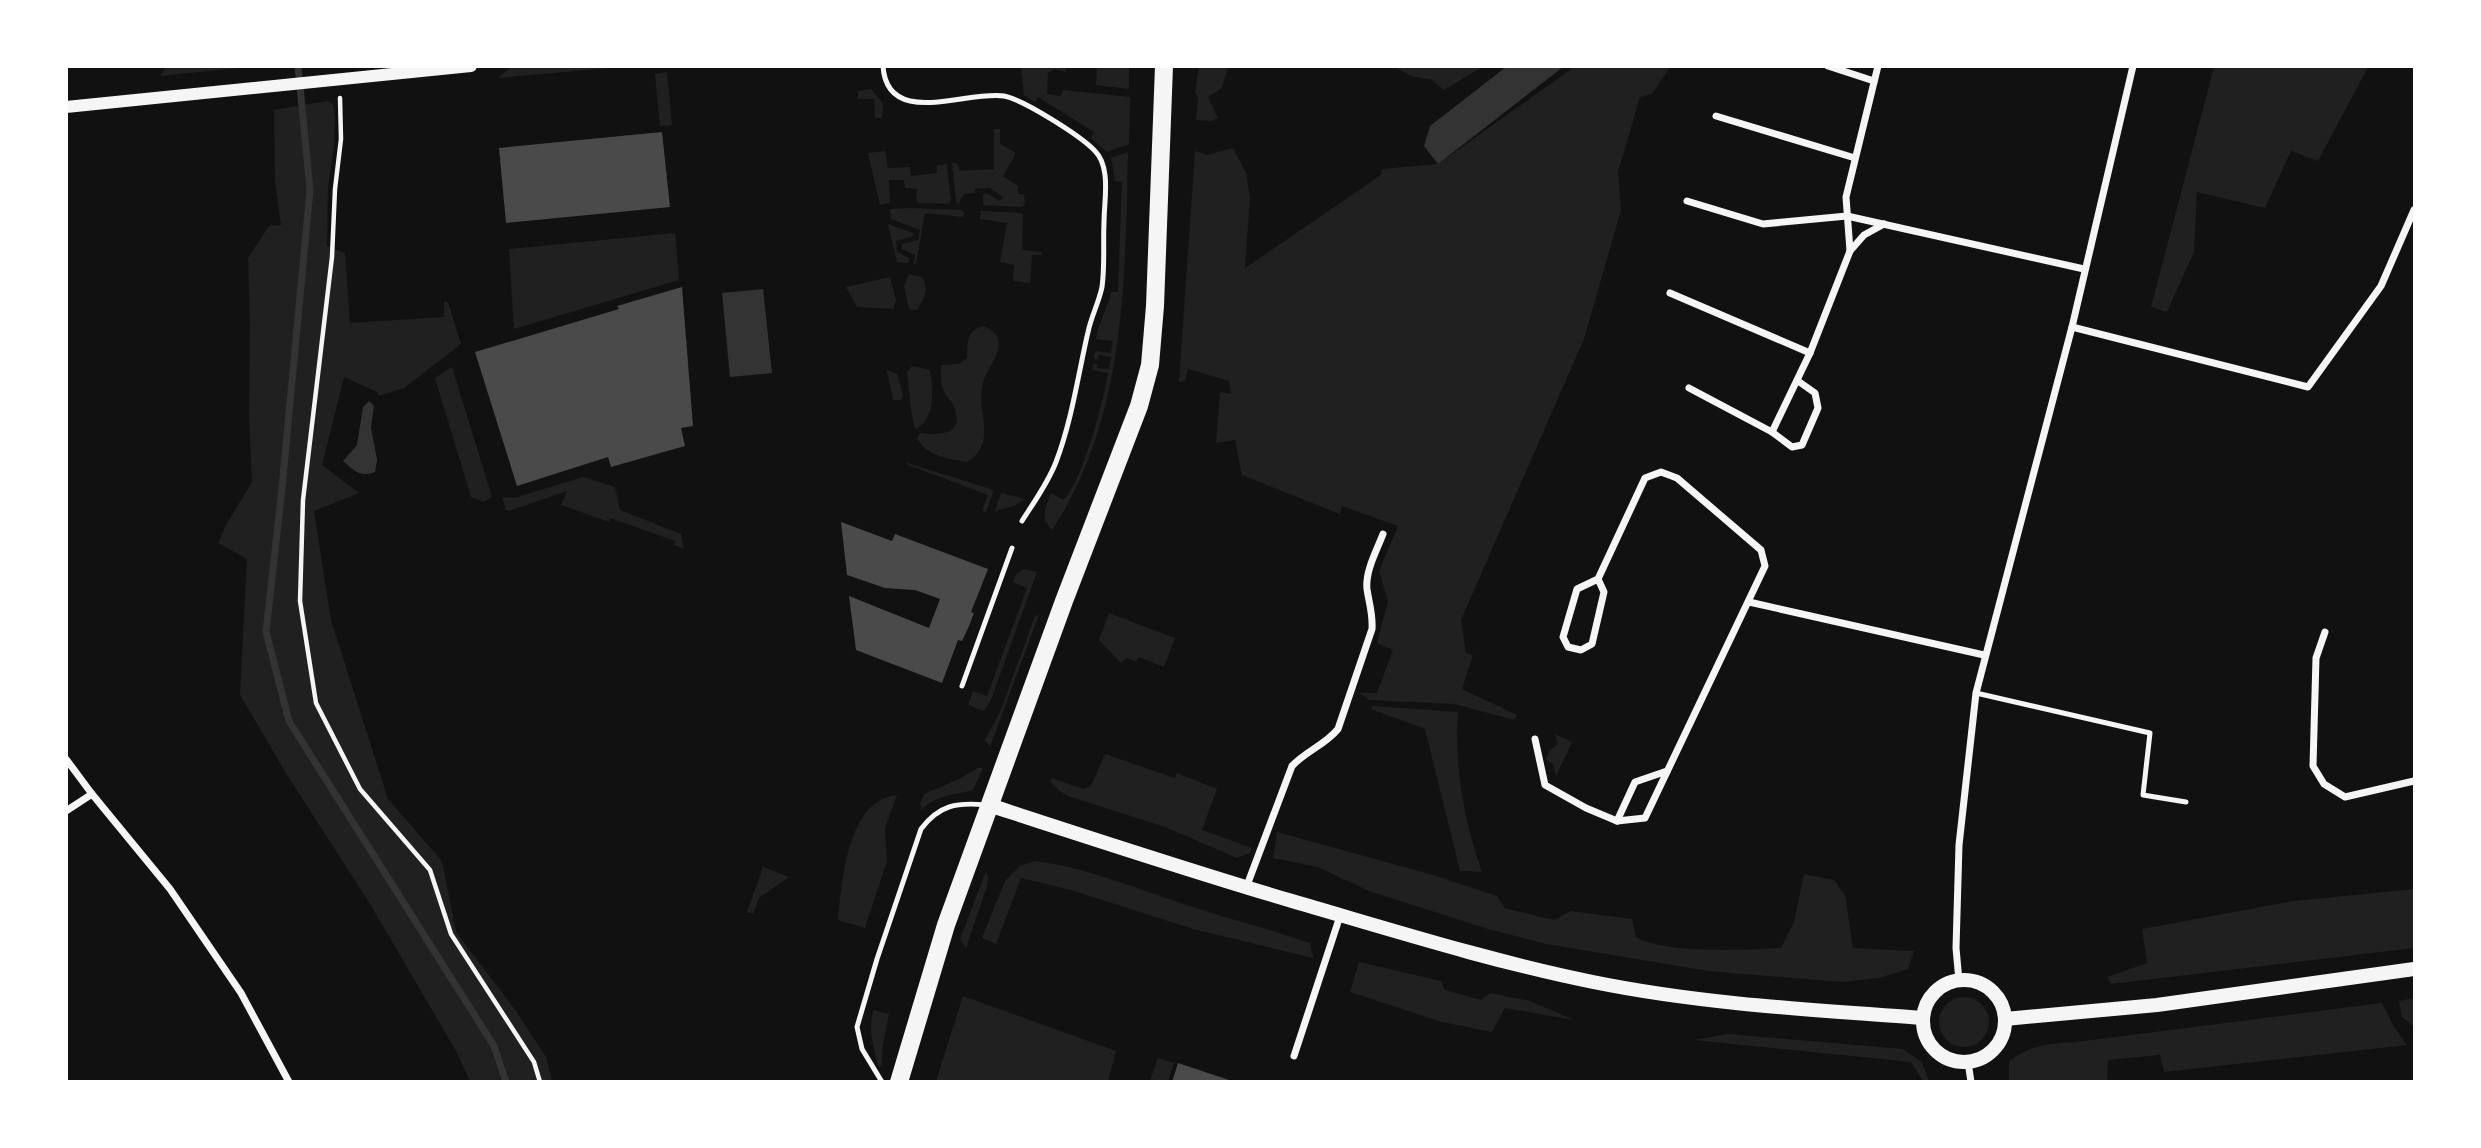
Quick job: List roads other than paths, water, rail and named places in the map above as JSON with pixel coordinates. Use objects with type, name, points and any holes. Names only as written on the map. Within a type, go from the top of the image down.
[{"type":"main road","points":[[899,1082],[946,925],[1130,434],[1150,365],[1155,306],[1164,66]]},
{"type":"main road","points":[[989,805],[1247,888],[1460,951],[1596,982],[1670,995],[1765,1006],[1923,1018]]},
{"type":"main road","points":[[2005,1019],[2157,1005],[2414,969]]},
{"type":"main road","points":[[1959,981],[1981,984],[1990,990],[1998,998],[2005,1019],[2001,1039],[1995,1048],[1978,1060],[1968,1062],[1956,1061],[1935,1050],[1924,1029],[1923,1018],[1927,1004],[1935,993],[1945,985],[1959,981]]},
{"type":"street","points":[[66,107],[324,83],[471,66]]},
{"type":"street","points":[[1829,66],[1847,69],[1874,81]]},
{"type":"street","points":[[1850,251],[1846,197],[1878,66]]},
{"type":"street","points":[[1959,981],[1956,948],[1959,845],[1976,694],[1984,655],[2072,327],[2133,66]]},
{"type":"street","points":[[1716,116],[1854,158]]},
{"type":"street","points":[[1687,201],[1763,224],[1847,216],[2084,269]]},
{"type":"street","points":[[2072,327],[2308,387],[2381,286],[2414,210]]},
{"type":"street","points":[[1772,432],[1810,354],[1850,251],[1864,235],[1884,224]]},
{"type":"street","points":[[1670,293],[1810,354]]},
{"type":"street","points":[[1689,388],[1772,432],[1792,447],[1802,445],[1818,408],[1815,393],[1798,381]]},
{"type":"street","points":[[1535,739],[1545,785],[1586,808],[1617,821],[1645,818],[1765,566],[1761,550],[1677,478],[1661,472],[1645,478],[1598,579],[1577,589],[1563,637],[1568,647],[1581,650],[1592,644],[1604,593],[1598,579]]},
{"type":"street","points":[[1247,888],[1292,766],[1301,757],[1328,741],[1338,729],[1372,629],[1373,614],[1366,587],[1368,573],[1383,534]]},
{"type":"street","points":[[1749,602],[1984,655]]},
{"type":"street","points":[[2325,632],[2316,658],[2313,766],[2324,784],[2345,797],[2414,781]]},
{"type":"street","points":[[66,758],[170,889],[234,983],[289,1082]]},
{"type":"street","points":[[1617,821],[1635,782],[1667,771]]},
{"type":"street","points":[[66,811],[92,794]]},
{"type":"street","points":[[1294,1056],[1340,916]]},
{"type":"street","points":[[1968,1062],[1971,1082]]},
{"type":"lane","points":[[883,66],[884,82],[889,89],[909,102],[1005,96],[1023,103],[1075,135],[1095,150],[1101,159],[1105,177],[1102,285],[1088,330],[1078,386],[1056,462],[1022,522]]},
{"type":"lane","points":[[962,686],[1012,548]]},
{"type":"lane","points":[[1976,694],[2150,733],[2143,795],[2186,802]]},
{"type":"lane","points":[[882,1082],[862,1049],[857,1027],[921,829],[936,812],[949,806],[969,803],[989,805]]},
{"type":"waterway","points":[[298,66],[310,190],[266,632],[289,721],[494,1046],[506,1082]]}]
